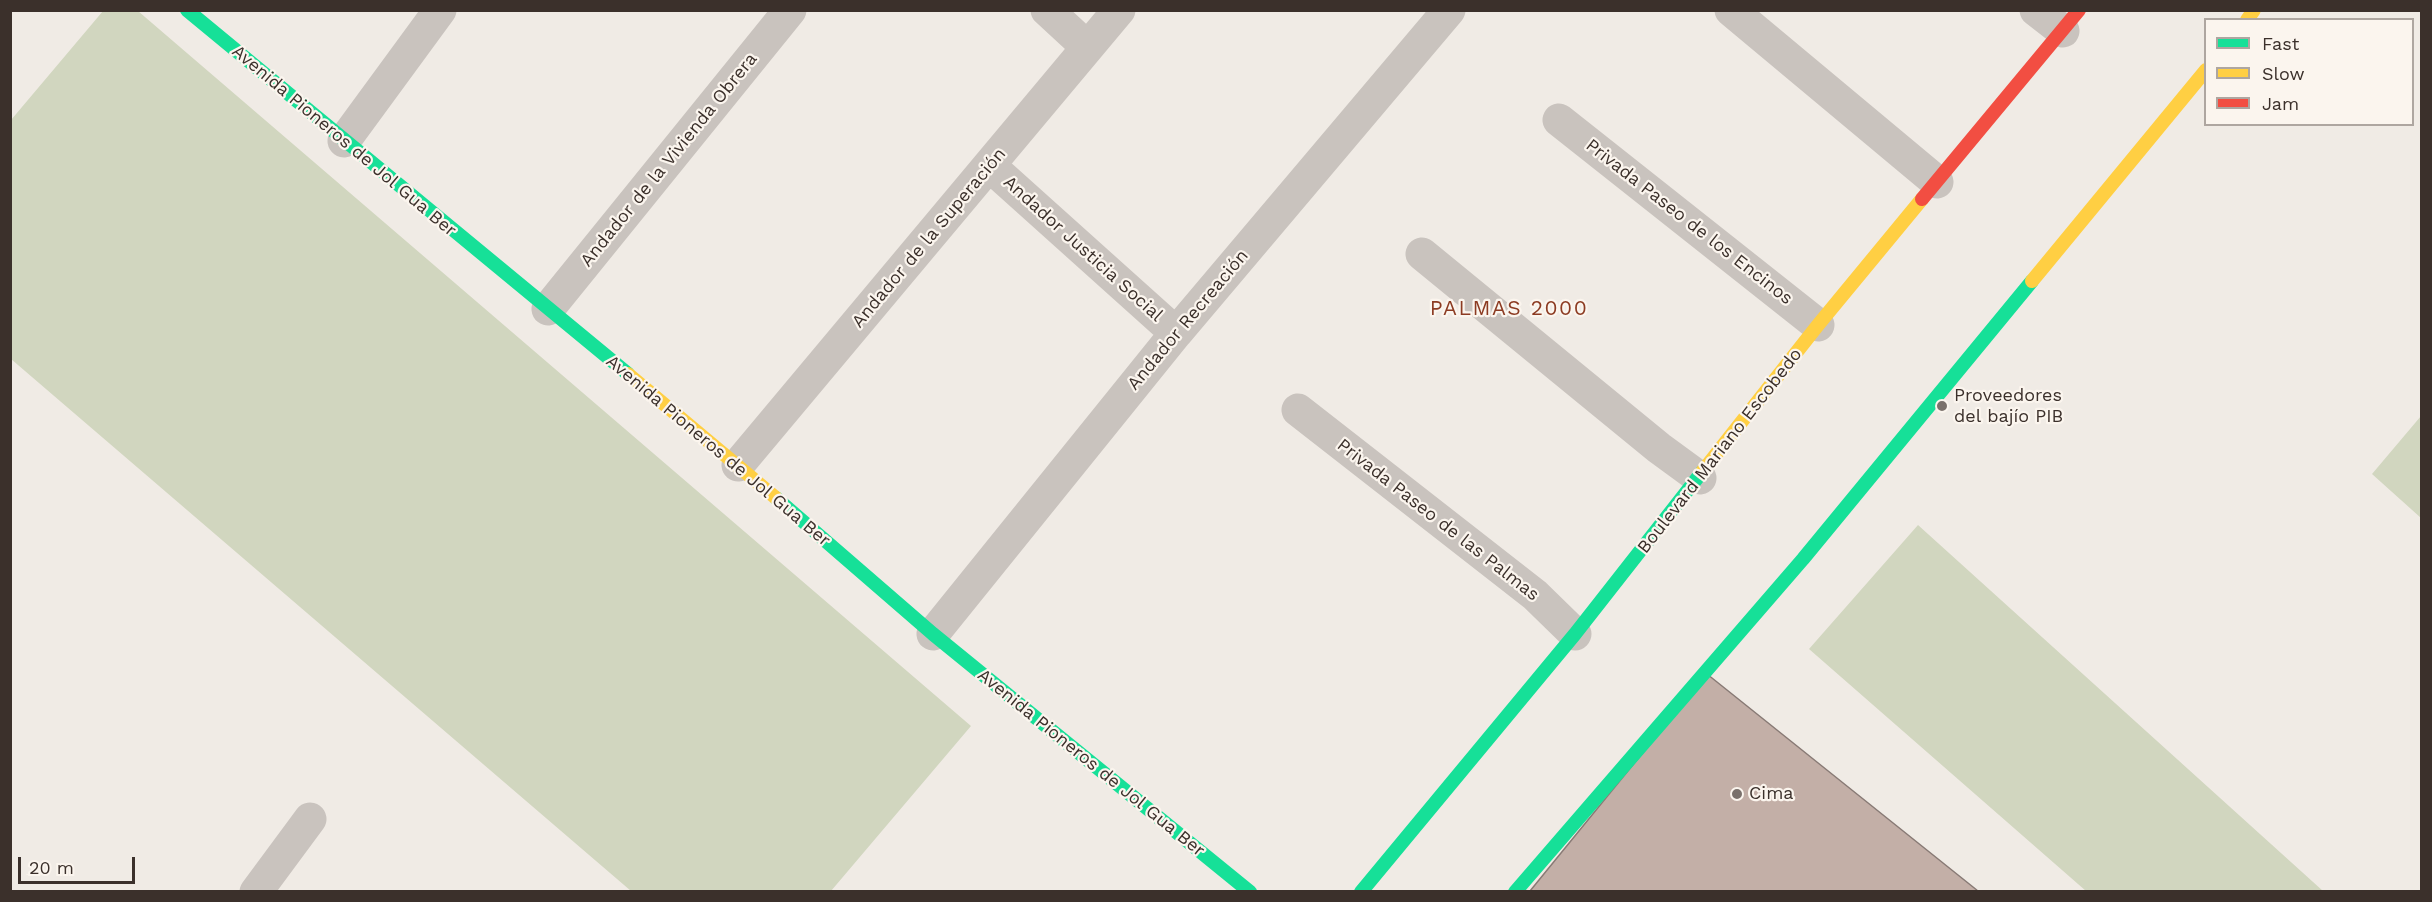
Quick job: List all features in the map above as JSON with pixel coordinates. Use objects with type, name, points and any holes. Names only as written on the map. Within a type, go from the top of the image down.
[{"type":"main road","name":"Avenida Pioneros de Jol Gua Ber","points":[[187,10],[738,465],[933,634],[1250,891]]},
{"type":"main road","name":"Boulevard Mariano Escobedo","points":[[1361,891],[1575,634],[1700,478],[1818,325],[2071,21]]},
{"type":"main road","points":[[1515,891],[1803,559],[2204,70]]},
{"type":"street","points":[[344,141],[440,10]]},
{"type":"street","name":"Andador de la Vivienda Obrera","points":[[548,309],[790,10]]},
{"type":"street","points":[[1047,10],[1088,47]]},
{"type":"street","name":"Andador de la Superación","points":[[738,465],[1119,10]]},
{"type":"street","name":"Andador Recreación","points":[[933,634],[1176,333],[1449,10]]},
{"type":"street","points":[[1731,10],[1937,182]]},
{"type":"street","points":[[2036,10],[2071,21]]},
{"type":"street","name":"Privada Paseo de los Encinos","points":[[1559,120],[1818,325]]},
{"type":"street","name":"Andador Justicia Social","points":[[990,166],[1176,333]]},
{"type":"street","points":[[1422,254],[1659,448],[1700,478]]},
{"type":"street","name":"Privada Paseo de las Palmas","points":[[1298,410],[1535,596],[1575,634]]},
{"type":"street","points":[[256,891],[310,819]]},
{"type":"green space","points":[[103,11],[138,11],[971,726],[831,891],[631,891],[11,359],[11,120]]},
{"type":"green space","points":[[2421,416],[2421,518],[2372,474]]},
{"type":"green space","points":[[1918,525],[2323,891],[2086,891],[1809,649]]},
{"type":"building","name":"Cima","points":[[1707,674],[1978,891],[1530,891]]},
{"type":"traffic: fast","points":[[187,10],[628,374]]},
{"type":"traffic: fast","points":[[1515,892],[1803,559],[2032,281]]},
{"type":"traffic: fast","points":[[1361,892],[1575,634],[1702,472]]},
{"type":"traffic: fast","points":[[776,498],[933,634],[1250,892]]},
{"type":"traffic: slow","points":[[2248,18],[2254,10]]},
{"type":"traffic: slow","points":[[2032,281],[2204,72]]},
{"type":"traffic: slow","points":[[1702,472],[1818,325],[1922,199]]},
{"type":"traffic: slow","points":[[628,374],[776,498]]},
{"type":"traffic: jam","points":[[1922,199],[2079,10]]},
{"type":"place","name":"Proveedores del bajío PIB","points":[[1942,406]]},
{"type":"place","name":"Cima","points":[[1737,794]]},
{"type":"district","name":"PALMAS 2000","points":[[1509,309]]}]
